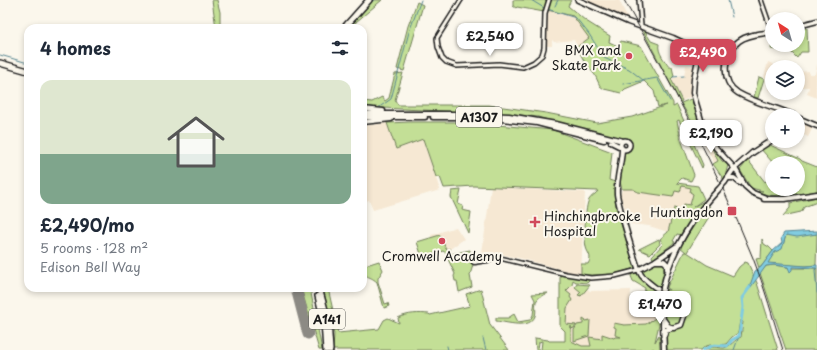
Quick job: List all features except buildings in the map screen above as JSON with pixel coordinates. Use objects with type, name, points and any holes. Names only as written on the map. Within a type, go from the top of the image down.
[{"type":"highway","points":[[344,24],[364,0]]},
{"type":"highway","points":[[348,24],[369,0]]},
{"type":"highway","points":[[0,62],[24,68]]},
{"type":"highway","name":"A141","points":[[317,292],[324,322],[326,350]]},
{"type":"highway","name":"A141","points":[[320,292],[328,321],[330,350]]},
{"type":"main road","points":[[578,0],[634,25],[641,26],[707,53],[723,56],[727,60]]},
{"type":"main road","points":[[805,24],[817,21]]},
{"type":"main road","points":[[765,33],[743,39],[736,44],[727,60],[731,86],[742,95],[777,108]]},
{"type":"main road","points":[[697,49],[699,53],[694,83],[695,104],[702,123],[716,148],[735,170],[749,190],[766,198]]},
{"type":"main road","points":[[698,60],[701,56],[707,53]]},
{"type":"main road","name":"A1307","points":[[367,110],[489,115],[524,118],[556,124],[615,143],[622,148]]},
{"type":"main road","name":"A1307","points":[[367,115],[439,114]]},
{"type":"main road","name":"A1307","points":[[367,115],[509,119],[623,141]]},
{"type":"main road","name":"A1307","points":[[367,122],[407,117]]},
{"type":"main road","points":[[805,121],[817,126]]},
{"type":"main road","points":[[622,148],[629,148],[629,143],[627,141],[623,141],[622,148],[622,155],[618,167],[617,195],[636,271],[682,311],[684,316],[683,323],[680,326],[666,330],[663,338]]},
{"type":"main road","points":[[664,350],[662,298],[666,275],[673,257],[698,214],[735,170],[755,150],[765,145]]},
{"type":"main road","points":[[727,180],[729,164]]},
{"type":"main road","points":[[735,170],[740,183]]},
{"type":"main road","points":[[727,180],[734,178],[755,197],[785,199],[817,194]]},
{"type":"main road","points":[[636,271],[655,261],[679,245]]},
{"type":"main road","points":[[665,254],[673,257]]},
{"type":"main road","points":[[655,261],[662,260],[666,262],[666,275]]},
{"type":"main road","points":[[662,317],[666,324],[674,328]]},
{"type":"street","points":[[461,0],[437,38],[440,54],[446,62],[457,66],[499,64],[523,67],[534,62],[542,55],[544,48],[546,9],[549,0]]},
{"type":"street","points":[[639,0],[641,26]]},
{"type":"street","points":[[761,0],[765,12]]},
{"type":"street","points":[[477,260],[500,258],[588,278],[615,276],[636,271]]},
{"type":"shaded area","points":[[582,0],[619,0],[629,21]]},
{"type":"shaded area","points":[[547,10],[573,16],[590,38],[577,47],[574,40],[554,42],[552,40],[552,46],[546,46],[545,21]]},
{"type":"shaded area","points":[[817,64],[817,98],[807,94],[809,87],[805,87],[805,71],[809,71],[809,74],[815,74]]},
{"type":"shaded area","points":[[686,65],[694,67],[691,79],[692,96],[682,101],[671,79],[684,76]]},
{"type":"shaded area","points":[[387,123],[396,149],[423,139],[440,190],[373,210],[369,200],[367,201],[367,126]]},
{"type":"shaded area","points":[[805,124],[813,127],[808,137],[805,136]]},
{"type":"shaded area","points":[[706,140],[719,161],[714,163],[703,141]]},
{"type":"shaded area","points":[[682,186],[691,188],[693,194],[690,205],[681,216],[676,215],[677,209],[674,208],[668,232],[649,226],[631,224],[620,196],[622,189],[633,189],[638,192],[648,193],[675,191]]},
{"type":"shaded area","name":"Hinchingbrooke Hospital","points":[[491,187],[585,192],[581,275],[523,259],[491,252],[482,253]]},
{"type":"shaded area","name":"Cromwell Academy","points":[[456,227],[464,239],[450,249],[422,257],[417,242],[431,238],[431,235]]},
{"type":"shaded area","points":[[573,285],[575,287],[578,286],[586,288],[590,291],[631,290],[630,304],[659,304],[659,324],[652,350],[541,350],[542,342],[565,341],[565,292]]},
{"type":"green space","points":[[212,0],[217,0],[220,12],[220,24],[215,24]]},
{"type":"green space","points":[[371,0],[382,0],[355,24],[350,24]]},
{"type":"green space","points":[[513,0],[547,0],[544,12],[516,8],[513,6]]},
{"type":"green space","points":[[550,0],[571,0],[568,6],[586,21],[610,36],[609,42],[618,46],[621,41],[641,46],[673,103],[673,107],[677,105],[703,165],[702,168],[679,120],[677,121],[679,134],[694,175],[691,181],[682,178],[677,183],[698,186],[704,199],[693,207],[706,200],[706,202],[678,244],[672,247],[678,242],[681,235],[677,234],[673,241],[675,242],[653,259],[652,256],[663,244],[660,239],[668,232],[674,208],[677,209],[676,215],[680,216],[684,204],[690,205],[693,194],[690,192],[691,188],[682,186],[680,192],[675,191],[673,197],[638,192],[633,189],[622,189],[620,182],[618,182],[623,154],[631,147],[627,140],[619,141],[538,117],[367,107],[367,101],[372,102],[382,97],[385,101],[389,98],[395,74],[403,73],[395,100],[398,105],[489,105],[546,113],[597,123],[632,117],[667,105],[658,107],[654,91],[644,81],[625,89],[621,93],[604,89],[600,86],[595,75],[585,63],[577,47],[589,38],[573,16],[547,10]]},
{"type":"green space","points":[[417,2],[423,5],[404,71],[397,69],[408,26]]},
{"type":"green space","points":[[805,28],[807,28],[808,52],[805,52]]},
{"type":"green space","points":[[643,31],[647,31],[646,33],[651,41],[659,44],[659,50],[662,56],[669,67],[672,67],[674,76],[671,79],[682,101],[680,102]]},
{"type":"green space","points":[[791,52],[801,52],[797,58]]},
{"type":"green space","points":[[759,77],[764,79],[758,98],[754,97]]},
{"type":"green space","points":[[691,99],[709,141],[707,142],[701,128],[697,131],[681,103]]},
{"type":"green space","points":[[463,122],[553,130],[612,152],[609,180],[615,182],[616,208],[635,268],[612,275],[581,275],[581,264],[588,264],[590,259],[585,243],[585,222],[588,203],[598,191],[474,186],[444,188],[440,177],[436,177],[423,139],[396,149],[387,123]]},
{"type":"green space","points":[[710,144],[722,161],[728,165],[724,180],[713,164],[718,161]]},
{"type":"green space","points":[[765,146],[765,148],[777,148],[794,156],[767,156],[760,148]]},
{"type":"green space","points":[[748,160],[765,182],[765,194],[758,191],[763,191],[751,188],[740,170]]},
{"type":"green space","points":[[805,162],[817,167],[817,191],[805,193]]},
{"type":"green space","points":[[461,190],[458,204],[463,206],[462,210],[471,212],[468,233],[451,197],[452,191]]},
{"type":"green space","points":[[817,197],[817,202],[804,207],[801,212],[783,216],[790,208],[790,203]]},
{"type":"green space","points":[[708,204],[712,212],[687,252],[707,265],[733,276],[739,267],[745,262],[748,263],[757,283],[778,350],[705,350],[712,347],[724,348],[741,337],[743,322],[740,320],[738,333],[726,344],[710,345],[701,350],[665,350],[664,336],[666,332],[680,326],[686,318],[666,294],[665,289],[669,290],[667,287],[684,252],[686,252],[680,247]]},
{"type":"green space","points":[[817,234],[816,265],[806,266],[767,264],[773,253],[782,248],[786,235]]},
{"type":"green space","points":[[440,235],[446,249],[450,249],[451,254],[470,250],[470,260],[473,265],[470,275],[472,287],[459,292],[457,281],[455,281],[455,274],[447,257],[448,254],[443,251],[422,257],[417,242]]},
{"type":"green space","points":[[659,239],[660,244],[650,254],[639,249]]},
{"type":"green space","points":[[762,239],[764,244],[773,251],[759,268],[756,259],[761,258]]},
{"type":"green space","points":[[379,261],[383,270],[378,278],[378,282],[385,304],[388,303],[389,306],[384,308],[377,282],[367,276],[367,265]]},
{"type":"green space","points":[[661,261],[665,264],[660,290],[645,279],[641,270]]},
{"type":"green space","points":[[774,265],[792,268],[817,268],[817,350],[786,350],[760,273],[766,266]]},
{"type":"green space","points":[[632,273],[636,273],[660,292],[658,296],[659,303],[632,304],[643,301],[645,288],[633,281],[631,276]]},
{"type":"green space","points":[[560,274],[590,280],[587,283],[576,282],[573,280],[572,285],[566,291],[571,295],[570,297],[572,300],[567,308],[566,324],[576,325],[571,329],[571,341],[582,346],[591,346],[589,337],[602,339],[602,334],[614,338],[621,337],[615,335],[616,328],[614,327],[614,323],[624,325],[646,324],[657,317],[638,305],[659,304],[659,324],[655,342],[659,335],[660,350],[653,350],[653,348],[652,350],[541,350],[542,341],[539,342],[538,350],[536,350],[535,338],[549,341],[565,341],[565,331],[560,326]]},
{"type":"green space","points":[[577,284],[590,285],[581,296],[578,295],[581,292],[575,287]]},
{"type":"green space","points":[[481,289],[490,325],[509,350],[333,350],[334,334],[324,292],[329,292],[338,333],[379,329],[384,320],[388,318],[399,323],[398,318],[410,314],[430,315],[470,306],[466,294]]},
{"type":"green space","points":[[302,292],[311,292],[322,350],[319,350]]},
{"type":"green space","points":[[548,293],[537,300],[535,316],[528,323],[518,324],[496,321],[496,318],[508,318],[514,314],[518,322],[530,320],[533,315],[535,300],[532,294]]},
{"type":"green space","points":[[665,297],[677,307],[683,318],[679,324],[671,326],[666,320],[664,313]]},
{"type":"green space","points":[[583,319],[586,321],[590,320],[589,336],[574,341],[574,330],[577,325],[583,324]]},
{"type":"water","points":[[817,231],[817,234],[797,237],[786,235],[782,249],[775,252],[768,263],[806,266],[817,265],[817,268],[815,270],[816,268],[792,267],[790,272],[788,267],[774,265],[766,266],[748,291],[755,271],[761,267],[773,251],[782,243],[781,238],[784,233]]},
{"type":"waterway","points":[[369,3],[374,0]]},
{"type":"waterway","points":[[367,107],[378,108],[391,99],[409,32],[421,0]]},
{"type":"waterway","points":[[531,0],[544,8],[576,18],[589,34],[604,58],[629,69],[643,80]]},
{"type":"waterway","points":[[555,6],[558,0]]},
{"type":"waterway","points":[[728,0],[732,17]]},
{"type":"waterway","points":[[0,55],[24,62]]},
{"type":"waterway","points":[[673,77],[684,76]]},
{"type":"waterway","points":[[623,84],[657,78],[670,101]]},
{"type":"waterway","points":[[815,270],[817,293]]},
{"type":"waterway","points":[[703,350],[714,345],[727,346],[732,340],[739,336],[743,307],[742,298],[750,287]]},
{"type":"waterway","points":[[734,350],[739,336]]},
{"type":"waterway","points":[[483,338],[486,350]]},
{"type":"waterway","points":[[447,346],[448,350]]},
{"type":"runway","points":[[297,292],[308,334]]},
{"type":"railway","points":[[624,0],[709,159],[739,225],[757,269],[783,350]]},
{"type":"place","name":"BMX and Skate Park","points":[[629,56]]},
{"type":"place","name":"Huntingdon","points":[[732,211]]},
{"type":"place","name":"Hinchingbrooke Hospital","points":[[535,222]]},
{"type":"place","name":"Cromwell Academy","points":[[442,241]]}]
